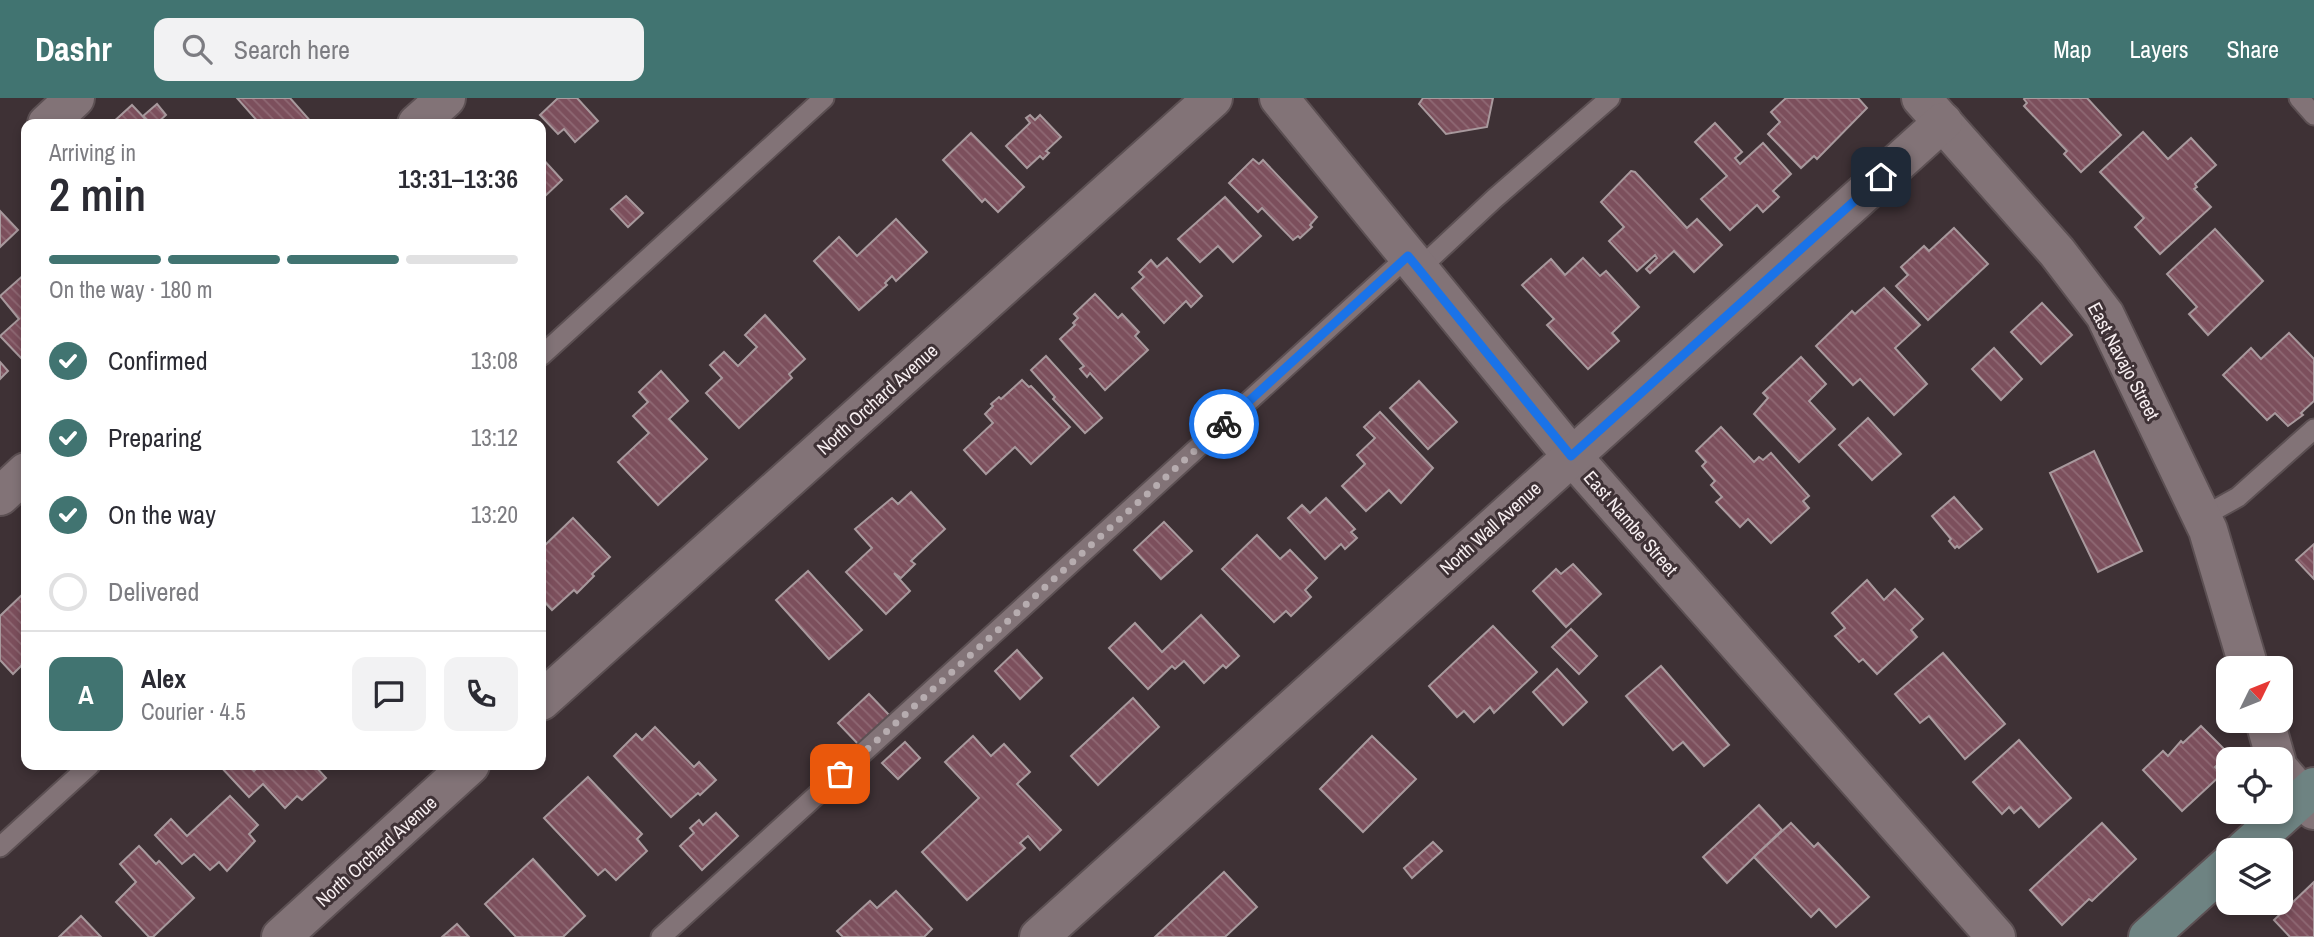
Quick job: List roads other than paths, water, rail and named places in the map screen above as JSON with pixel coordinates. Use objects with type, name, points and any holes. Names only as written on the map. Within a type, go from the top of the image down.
[{"type":"street","points":[[52,119],[74,98]]},
{"type":"street","points":[[422,119],[446,98]]},
{"type":"street","name":"North Orchard Avenue","points":[[546,695],[1213,98]]},
{"type":"street","name":"East Nambe Street","points":[[1279,98],[1571,456],[1996,937]]},
{"type":"street","name":"North Wall Avenue","points":[[1039,937],[1571,456],[1932,110]]},
{"type":"street","name":"East Navajo Street","points":[[1932,110],[2057,252],[2105,315],[2208,530],[2245,656]]},
{"type":"street","points":[[0,496],[21,477]]},
{"type":"street","name":"North Orchard Avenue","points":[[281,937],[465,770]]},
{"type":"street","points":[[2256,838],[2303,791]]},
{"type":"street","points":[[2148,937],[2216,876]]},
{"type":"lane","points":[[546,351],[824,98]]},
{"type":"lane","points":[[661,937],[1414,262],[1494,199],[1609,98]]},
{"type":"lane","points":[[2298,98],[2314,115]]},
{"type":"lane","points":[[2202,517],[2238,497],[2314,429]]},
{"type":"lane","points":[[0,847],[85,770]]}]
